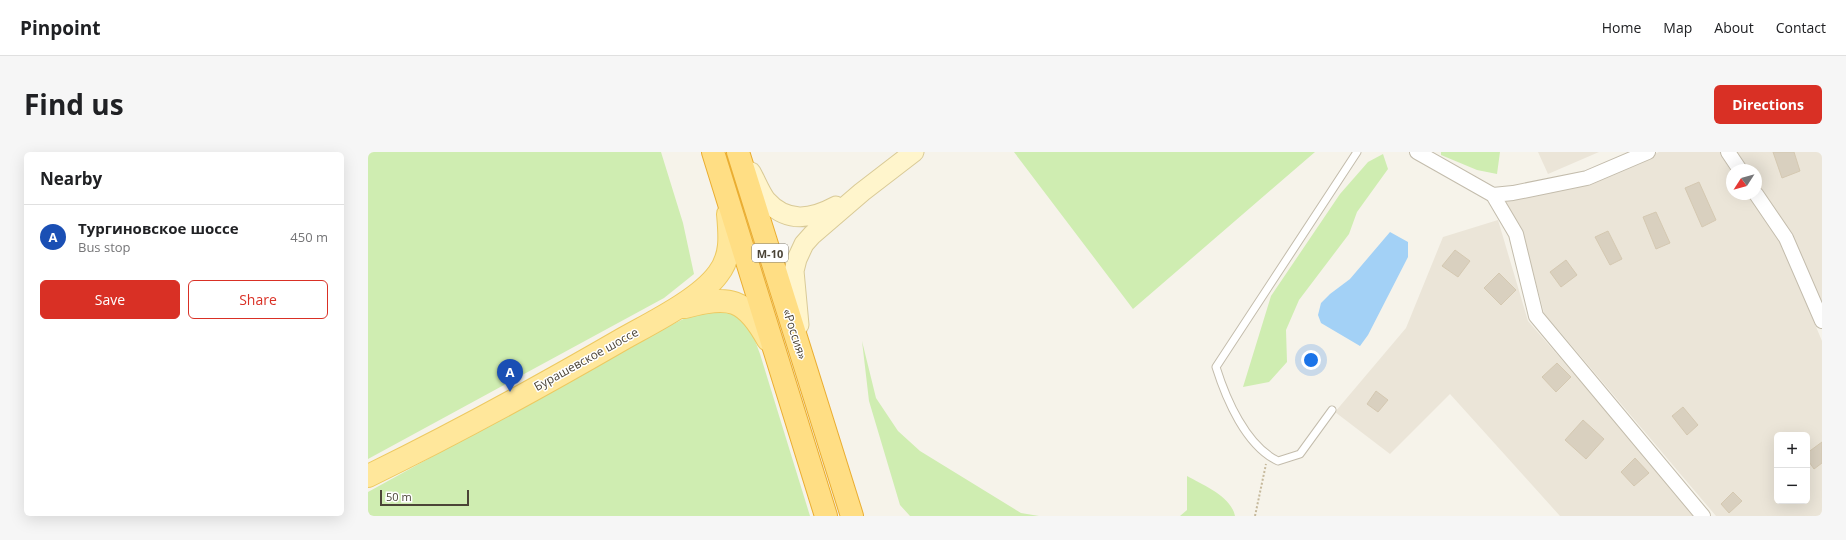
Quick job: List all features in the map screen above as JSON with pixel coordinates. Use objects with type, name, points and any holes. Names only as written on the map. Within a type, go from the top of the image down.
[{"type":"highway","name":"«Россия»","points":[[713,152],[826,516]]},
{"type":"highway","name":"«Россия»","points":[[739,152],[852,516]]},
{"type":"main road","points":[[739,152],[765,198],[774,207],[785,214],[802,217],[819,215],[862,192]]},
{"type":"main road","points":[[802,354],[794,282],[797,260],[808,240],[862,192],[914,152]]},
{"type":"main road","name":"Бурашевское шоссе","points":[[368,476],[561,374],[676,309],[711,282],[726,262],[730,238],[727,194]]},
{"type":"main road","name":"Бурашевское шоссе","points":[[676,309],[714,300],[730,302],[740,306],[756,320],[779,362]]},
{"type":"street","points":[[1417,152],[1492,195],[1516,234],[1536,316],[1703,516]]},
{"type":"street","points":[[1492,195],[1513,193],[1587,178],[1648,152]]},
{"type":"street","points":[[1728,152],[1736,164]]},
{"type":"street","points":[[1760,200],[1786,238],[1822,320]]},
{"type":"lane","points":[[1332,410],[1300,454],[1278,461],[1268,457],[1257,448],[1223,390],[1216,367],[1357,152]]},
{"type":"path","points":[[1255,516],[1268,457]]},
{"type":"shaded area","points":[[1538,152],[1599,152],[1548,174]]},
{"type":"shaded area","points":[[1659,152],[1721,152],[1729,164],[1726,164],[1726,200],[1753,200],[1780,241],[1822,341],[1822,516],[1716,516],[1544,313],[1522,231],[1505,201],[1591,182]]},
{"type":"shaded area","points":[[1736,152],[1822,152],[1822,312],[1790,234],[1762,192],[1762,164],[1744,164]]},
{"type":"shaded area","points":[[1498,220],[1528,321],[1698,516],[1560,516],[1450,394],[1390,454],[1335,412],[1406,328],[1443,237]]},
{"type":"green space","points":[[368,152],[661,152],[683,223],[694,274],[664,298],[368,459]]},
{"type":"green space","points":[[1014,152],[1315,152],[1133,309]]},
{"type":"green space","points":[[1441,152],[1500,152],[1497,174],[1477,170],[1441,155]]},
{"type":"green space","points":[[1383,154],[1388,169],[1357,212],[1349,234],[1299,300],[1286,330],[1287,362],[1269,382],[1243,387],[1271,296],[1340,194],[1368,162]]},
{"type":"green space","points":[[730,309],[750,327],[760,354],[810,516],[368,516],[368,492],[669,326],[702,310]]},
{"type":"green space","points":[[862,341],[876,398],[898,431],[920,451],[1021,513],[1039,516],[910,516],[900,505],[869,401]]},
{"type":"green space","points":[[1187,476],[1208,487],[1222,497],[1228,503],[1235,516],[1180,516],[1187,510]]},
{"type":"water","points":[[1390,232],[1408,242],[1408,257],[1368,335],[1360,346],[1321,323],[1318,315],[1321,303],[1350,279]]},
{"type":"building","points":[[1773,152],[1794,152],[1800,171],[1782,178]]},
{"type":"building","points":[[1699,182],[1716,220],[1702,227],[1685,188]]},
{"type":"building","points":[[1656,212],[1670,243],[1656,249],[1643,217]]},
{"type":"building","points":[[1608,231],[1622,259],[1610,265],[1595,237]]},
{"type":"building","points":[[1455,250],[1470,261],[1458,277],[1442,266]]},
{"type":"building","points":[[1566,260],[1577,275],[1561,287],[1550,272]]},
{"type":"building","points":[[1499,273],[1516,290],[1501,305],[1484,288]]},
{"type":"building","points":[[1557,363],[1571,377],[1556,392],[1542,377]]},
{"type":"building","points":[[1376,391],[1388,400],[1378,412],[1367,404]]},
{"type":"building","points":[[1683,407],[1698,425],[1687,435],[1672,416]]},
{"type":"building","points":[[1583,420],[1604,439],[1586,459],[1565,440]]},
{"type":"building","points":[[1822,442],[1822,463],[1814,469],[1810,463],[1810,451]]},
{"type":"building","points":[[1635,458],[1649,473],[1634,486],[1621,472]]},
{"type":"building","points":[[1733,492],[1742,501],[1729,513],[1721,504]]},
{"type":"place","name":"Тургиновское шоссе","points":[[510,392]]}]
